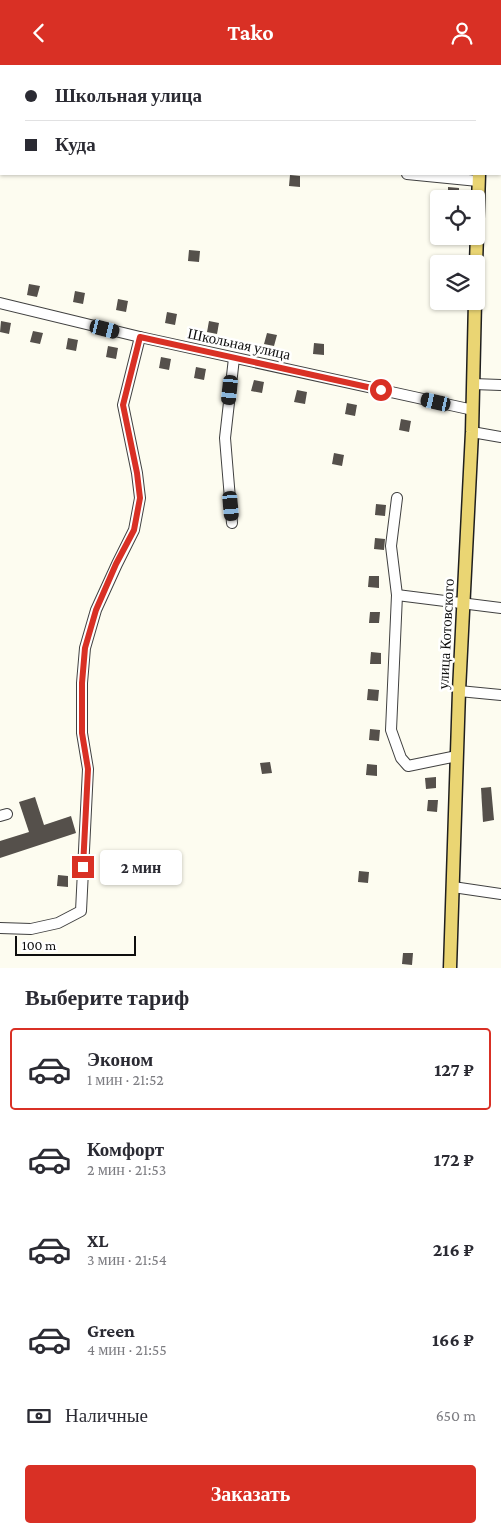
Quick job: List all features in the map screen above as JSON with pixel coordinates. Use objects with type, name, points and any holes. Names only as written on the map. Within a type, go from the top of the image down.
[{"type":"main road","points":[[476,255],[478,178]]},
{"type":"main road","name":"улица Котовского","points":[[450,968],[459,691],[465,602],[473,410],[475,310]]},
{"type":"street","points":[[425,175],[478,178]]},
{"type":"street","name":"Школьная улица","points":[[0,303],[140,337],[473,410]]},
{"type":"street","points":[[0,928],[31,929],[58,923],[81,911],[88,769],[82,733],[82,683],[85,648],[96,610],[116,564],[134,530],[140,498],[137,473],[123,405],[140,337]]},
{"type":"street","points":[[232,523],[225,438],[234,358]]},
{"type":"street","points":[[473,384],[501,385]]},
{"type":"street","points":[[472,432],[501,437]]},
{"type":"street","points":[[397,498],[391,546],[397,595],[391,730],[401,758],[408,766],[457,756]]},
{"type":"street","points":[[397,595],[501,607]]},
{"type":"street","points":[[459,691],[501,695]]},
{"type":"street","points":[[453,887],[501,894]]},
{"type":"building","points":[[290,175],[300,176],[300,187],[289,186]]},
{"type":"building","points":[[448,187],[459,188],[459,190],[448,190]]},
{"type":"building","points":[[189,250],[200,251],[199,262],[188,261]]},
{"type":"building","points":[[29,284],[40,286],[37,297],[27,295]]},
{"type":"building","points":[[75,291],[85,293],[83,304],[73,302]]},
{"type":"building","points":[[118,299],[128,301],[126,312],[116,310]]},
{"type":"building","points":[[167,312],[177,314],[175,325],[165,323]]},
{"type":"building","points":[[1,321],[11,323],[9,334],[0,332]]},
{"type":"building","points":[[209,321],[219,323],[217,334],[207,332]]},
{"type":"building","points":[[33,331],[43,333],[40,344],[30,342]]},
{"type":"building","points":[[267,333],[277,335],[274,346],[264,344]]},
{"type":"building","points":[[68,338],[78,340],[76,351],[66,349]]},
{"type":"building","points":[[314,343],[324,344],[324,355],[313,354]]},
{"type":"building","points":[[108,346],[118,348],[116,359],[106,357]]},
{"type":"building","points":[[161,357],[171,359],[169,370],[159,368]]},
{"type":"building","points":[[196,367],[206,369],[204,380],[194,378]]},
{"type":"building","points":[[254,380],[264,382],[262,393],[251,391]]},
{"type":"building","points":[[297,390],[307,392],[305,404],[294,402]]},
{"type":"building","points":[[347,403],[357,405],[355,416],[345,414]]},
{"type":"building","points":[[401,419],[411,421],[409,432],[399,430]]},
{"type":"building","points":[[334,453],[344,455],[342,466],[332,464]]},
{"type":"building","points":[[376,504],[386,505],[385,516],[375,515]]},
{"type":"building","points":[[375,538],[385,539],[384,550],[374,549]]},
{"type":"building","points":[[369,576],[379,576],[379,588],[368,587]]},
{"type":"building","points":[[370,612],[380,612],[379,623],[369,623]]},
{"type":"building","points":[[371,652],[381,653],[381,664],[370,664]]},
{"type":"building","points":[[368,689],[379,690],[378,701],[367,700]]},
{"type":"building","points":[[370,729],[380,730],[379,741],[369,740]]},
{"type":"building","points":[[270,762],[272,773],[262,774],[260,763]]},
{"type":"building","points":[[367,764],[377,765],[377,776],[366,775]]},
{"type":"building","points":[[436,777],[436,788],[426,789],[425,778]]},
{"type":"building","points":[[491,787],[494,820],[483,822],[481,788]]},
{"type":"building","points":[[35,797],[44,825],[71,816],[76,833],[0,858],[0,841],[29,832],[19,802]]},
{"type":"building","points":[[428,800],[438,800],[437,812],[427,811]]},
{"type":"building","points":[[104,860],[114,861],[113,871],[103,871]]},
{"type":"building","points":[[359,871],[369,872],[368,883],[358,882]]},
{"type":"building","points":[[58,875],[68,876],[68,887],[57,886]]},
{"type":"building","points":[[403,953],[413,953],[412,965],[402,964]]},
{"type":"route","points":[[83,867],[88,769],[82,733],[82,683],[85,648],[96,610],[116,564],[134,530],[140,498],[137,473],[123,405],[140,337],[381,390]]}]
